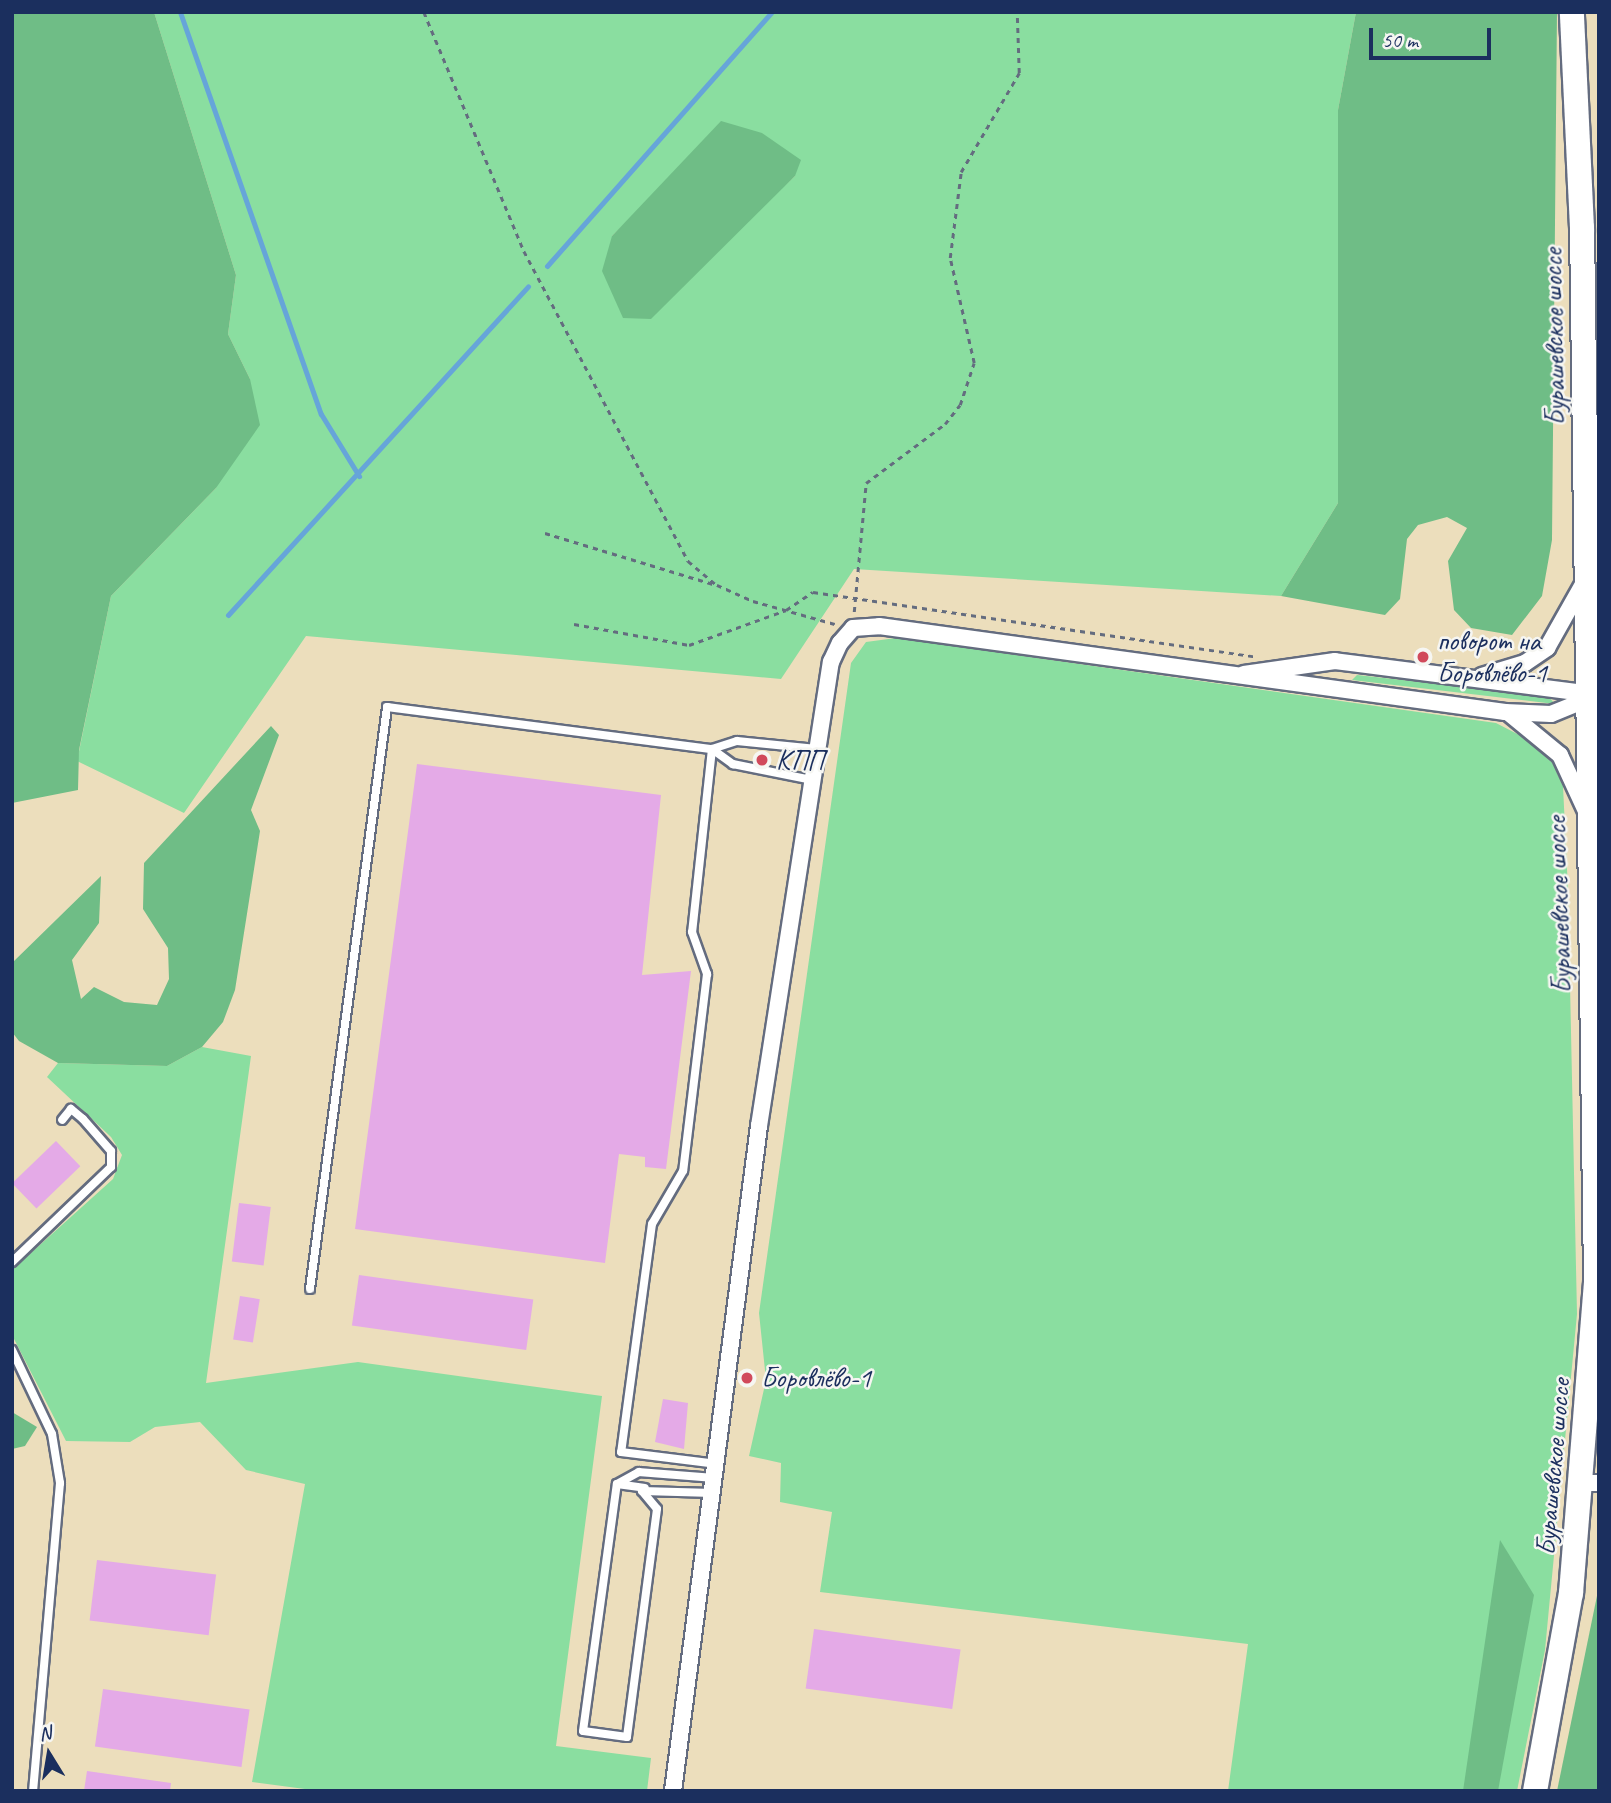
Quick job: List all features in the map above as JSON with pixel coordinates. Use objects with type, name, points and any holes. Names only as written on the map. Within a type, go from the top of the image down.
[{"type":"main road","name":"Бурашевское шоссе","points":[[1535,1791],[1562,1657],[1591,1483],[1597,1190],[1584,693],[1582,228],[1572,12]]},
{"type":"street","points":[[1476,677],[1525,663],[1548,648],[1584,582]]},
{"type":"street","points":[[673,1791],[812,780],[831,662],[853,628],[878,626],[1244,674],[1505,712],[1551,714],[1576,704],[1584,693],[1476,677],[1335,661],[1244,674]]},
{"type":"street","points":[[1505,712],[1560,755],[1586,812]]},
{"type":"lane","points":[[310,1289],[387,707],[712,750],[750,741],[817,749]]},
{"type":"lane","points":[[712,750],[733,764],[812,780]]},
{"type":"lane","points":[[712,750],[692,932],[707,974],[683,1171],[652,1224],[621,1452],[715,1479]]},
{"type":"lane","points":[[12,1262],[111,1167],[111,1151],[83,1119],[71,1109],[62,1119]]},
{"type":"lane","points":[[12,1350],[52,1434],[60,1483],[33,1791]]},
{"type":"lane","points":[[617,1484],[639,1472],[715,1479]]},
{"type":"lane","points":[[617,1484],[645,1488],[715,1479]]},
{"type":"lane","points":[[617,1484],[583,1731],[627,1737],[657,1509],[645,1488]]},
{"type":"path","points":[[424,12],[524,251],[688,561],[716,585]]},
{"type":"path","points":[[545,533],[853,628],[866,483],[945,424],[960,405],[974,363],[950,258],[961,172],[1019,73],[1017,12]]},
{"type":"green space","points":[[12,12],[154,12],[236,275],[228,334],[250,379],[260,425],[216,488],[111,596],[79,750],[78,790],[12,803]]},
{"type":"green space","points":[[154,12],[1356,12],[1338,110],[1338,503],[1281,596],[854,569],[781,679],[306,636],[184,813],[77,761],[111,596],[216,488],[250,379],[228,334],[236,275]],"holes":[[[795,176],[694,270],[612,236],[663,187]]]},
{"type":"green space","points":[[1356,12],[1557,12],[1552,540],[1542,596],[1512,635],[1471,628],[1454,610],[1448,561],[1467,528],[1447,517],[1418,525],[1407,539],[1400,599],[1385,615],[1281,596],[1338,503],[1338,110]]},
{"type":"green space","points":[[721,121],[762,133],[801,160],[795,176],[651,319],[623,318],[602,271],[612,236]]},
{"type":"green space","points":[[896,638],[1496,723],[1529,740],[1552,762],[1563,786],[1568,890],[1577,1314],[1545,1650],[1517,1791],[1228,1791],[1248,1644],[820,1592],[832,1512],[780,1502],[781,1463],[749,1456],[766,1380],[759,1313],[851,663],[866,642]]},
{"type":"green space","points":[[1357,675],[1548,696],[1555,704],[1352,680]]},
{"type":"green space","points":[[271,726],[279,735],[251,810],[260,831],[235,990],[223,1022],[202,1047],[167,1066],[58,1063],[19,1041],[12,1032],[12,963],[101,876],[99,923],[72,960],[81,999],[94,987],[124,1002],[157,1005],[169,979],[168,948],[143,909],[144,863]]},
{"type":"green space","points":[[202,1047],[251,1056],[206,1383],[358,1362],[602,1396],[556,1746],[651,1758],[647,1791],[320,1791],[252,1782],[305,1484],[246,1470],[200,1422],[155,1427],[130,1442],[66,1441],[12,1335],[12,1270],[113,1179],[122,1155],[111,1137],[47,1077],[58,1063],[167,1066]]},
{"type":"green space","points":[[12,1412],[37,1427],[25,1446],[12,1449]]},
{"type":"green space","points":[[1500,1540],[1534,1595],[1498,1791],[1463,1791]]},
{"type":"green space","points":[[1599,1586],[1599,1791],[1557,1791]]},
{"type":"building","points":[[417,764],[661,795],[642,975],[691,971],[666,1169],[645,1167],[645,1157],[619,1154],[605,1263],[355,1229]]},
{"type":"building","points":[[56,1141],[80,1166],[36,1209],[12,1183]]},
{"type":"building","points":[[239,1203],[271,1207],[264,1265],[232,1262]]},
{"type":"building","points":[[359,1275],[533,1299],[526,1350],[352,1326]]},
{"type":"building","points":[[240,1296],[260,1299],[253,1343],[233,1339]]},
{"type":"building","points":[[663,1399],[688,1403],[684,1449],[655,1442]]},
{"type":"building","points":[[97,1560],[216,1575],[209,1635],[90,1621]]},
{"type":"building","points":[[814,1629],[961,1650],[952,1709],[806,1688]]},
{"type":"building","points":[[103,1689],[250,1710],[241,1767],[95,1746]]},
{"type":"building","points":[[87,1771],[171,1783],[170,1791],[84,1791]]},
{"type":"waterway","points":[[180,12],[321,414],[359,476]]},
{"type":"waterway","points":[[547,266],[772,12]]},
{"type":"waterway","points":[[228,615],[528,286]]},
{"type":"place","name":"поворот на Боровлёво-1","points":[[1423,657]]},
{"type":"place","name":"КПП","points":[[762,760]]},
{"type":"place","name":"Боровлёво-1","points":[[747,1378]]}]
